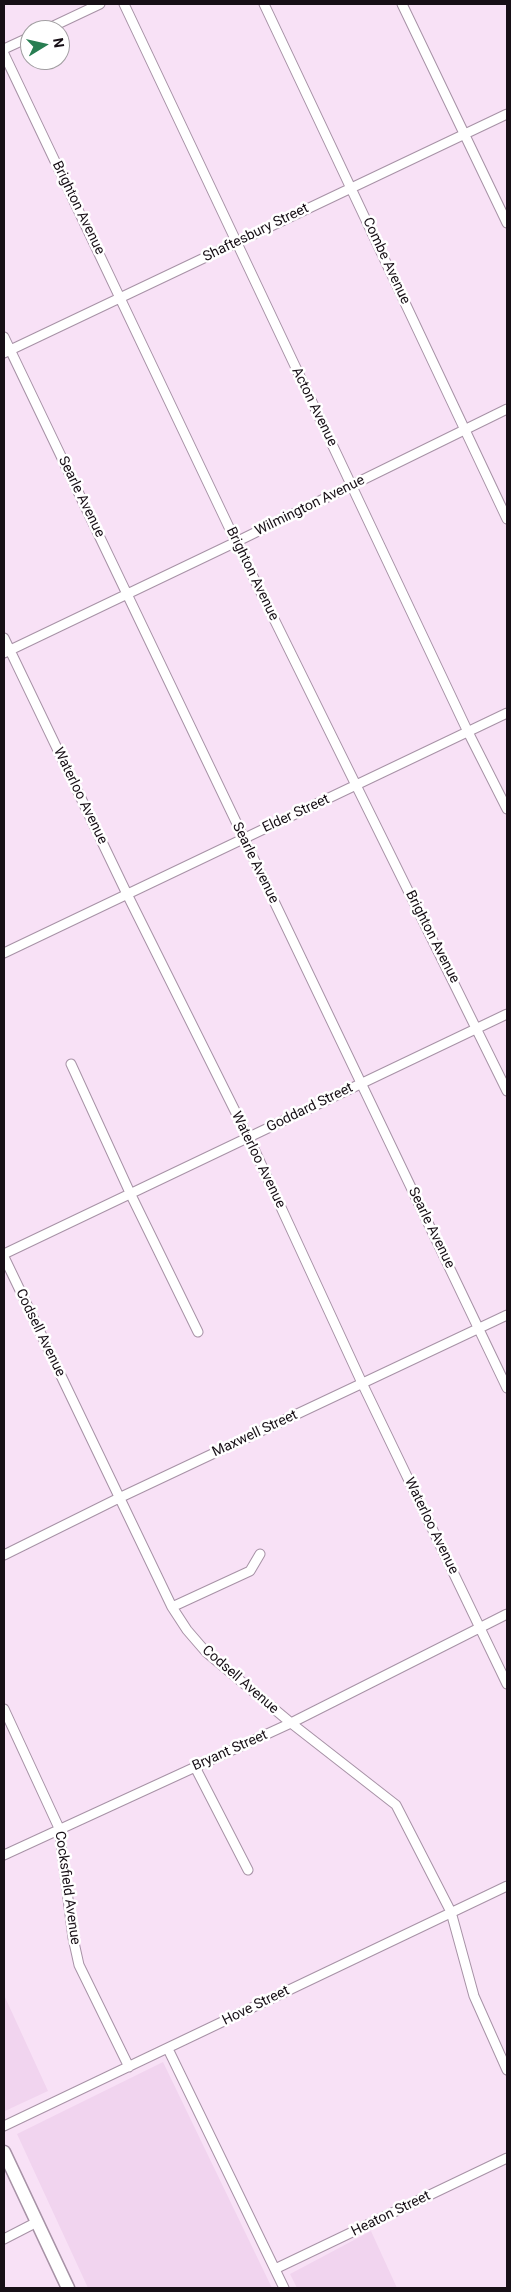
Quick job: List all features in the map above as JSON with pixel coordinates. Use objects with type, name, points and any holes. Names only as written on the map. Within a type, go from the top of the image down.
[{"type":"main road","points":[[4,2152],[68,2288]]},
{"type":"street","points":[[66,20],[100,4]]},
{"type":"street","name":"Acton Avenue","points":[[124,4],[468,732],[507,809]]},
{"type":"street","name":"Combe Avenue","points":[[264,4],[507,519]]},
{"type":"street","points":[[402,4],[507,223]]},
{"type":"street","points":[[4,49],[20,42]]},
{"type":"street","name":"Brighton Avenue","points":[[4,54],[236,542],[507,1091]]},
{"type":"street","name":"Shaftesbury Street","points":[[7,351],[121,299],[235,242],[507,114]]},
{"type":"street","name":"Searle Avenue","points":[[4,337],[7,351],[127,594],[507,1388]]},
{"type":"street","name":"Wilmington Avenue","points":[[7,652],[507,409]]},
{"type":"street","name":"Waterloo Avenue","points":[[4,638],[7,652],[248,1138],[362,1383],[507,1684]]},
{"type":"street","name":"Elder Street","points":[[4,953],[507,713]]},
{"type":"street","name":"Goddard Street","points":[[4,1255],[507,1014]]},
{"type":"street","points":[[70,1064],[198,1332]]},
{"type":"street","name":"Codsell Avenue","points":[[4,1255],[119,1498],[172,1607],[186,1630],[206,1652],[291,1724],[396,1805],[451,1912],[474,1996],[507,2070]]},
{"type":"street","name":"Maxwell Street","points":[[4,1555],[119,1498],[507,1315]]},
{"type":"street","points":[[172,1607],[250,1571],[260,1554]]},
{"type":"street","name":"Bryant Street","points":[[4,1855],[59,1828],[291,1724],[507,1614]]},
{"type":"street","name":"Cocksfield Avenue","points":[[4,1709],[8,1729],[59,1828],[73,1938],[80,1965],[129,2067]]},
{"type":"street","points":[[194,1767],[248,1870]]},
{"type":"street","name":"Hove Street","points":[[4,2126],[507,1886]]},
{"type":"street","points":[[168,2049],[284,2288]]},
{"type":"street","name":"Heaton Street","points":[[275,2269],[507,2158]]},
{"type":"street","points":[[4,2239],[37,2222]]},
{"type":"shaded area","points":[[4,1995],[48,2091],[5,2111],[4,2109]]},
{"type":"shaded area","points":[[163,2062],[272,2288],[88,2288],[17,2134]]},
{"type":"shaded area","points":[[371,2231],[397,2288],[297,2288],[290,2274]]}]
